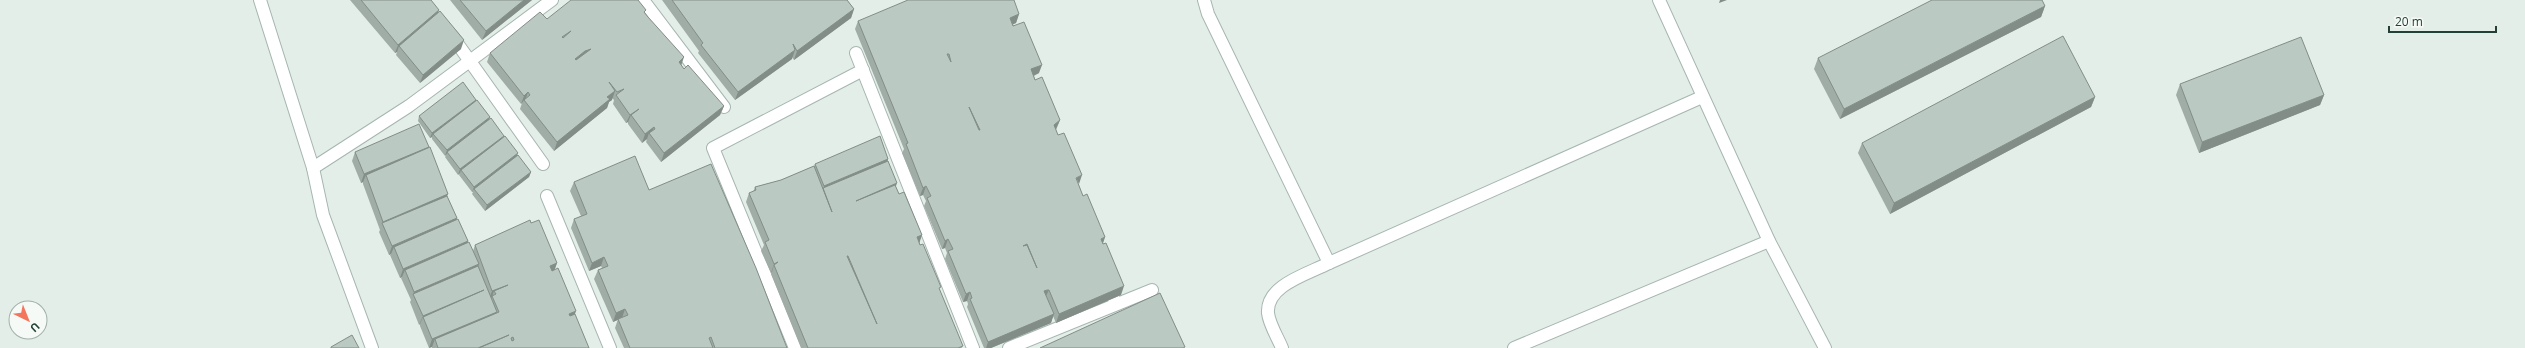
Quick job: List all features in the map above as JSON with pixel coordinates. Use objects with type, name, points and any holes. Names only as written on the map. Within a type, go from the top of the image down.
[{"type":"street","points":[[260,0],[313,168],[323,215],[372,348]]},
{"type":"street","points":[[313,168],[409,106],[552,0]]},
{"type":"street","points":[[642,0],[724,107]]},
{"type":"street","points":[[1204,0],[1208,14],[1329,263]]},
{"type":"street","points":[[1659,0],[1769,241],[1825,348]]},
{"type":"street","points":[[443,24],[544,164]]},
{"type":"street","points":[[856,52],[973,348]]},
{"type":"street","points":[[795,348],[713,148],[863,70]]},
{"type":"street","points":[[1282,348],[1268,314],[1270,298],[1282,287],[1329,263],[1702,97]]},
{"type":"street","points":[[547,196],[610,348]]},
{"type":"street","points":[[1514,348],[1769,241]]},
{"type":"street","points":[[1104,275],[1116,304]]},
{"type":"street","points":[[1010,348],[1152,290]]},
{"type":"building","points":[[361,0],[431,0],[439,10],[398,45]]},
{"type":"building","points":[[460,0],[524,0],[486,31]]},
{"type":"building","points":[[571,0],[638,0],[646,10],[644,12],[648,17],[684,57],[679,62],[684,69],[688,65],[724,106],[664,153],[649,133],[655,129],[654,127],[645,134],[631,115],[639,109],[630,115],[616,95],[624,89],[617,92],[609,82],[615,91],[607,97],[610,99],[557,142],[524,100],[530,95],[528,92],[524,96],[490,53],[540,12],[547,19]],"holes":[[[591,49],[576,60],[575,59],[585,51]]]},
{"type":"building","points":[[672,0],[847,0],[854,9],[797,51],[793,44],[795,50],[738,92],[701,45],[703,43]]},
{"type":"building","points":[[908,0],[1014,0],[1019,14],[1010,18],[1013,26],[1024,22],[1042,65],[1031,69],[1035,80],[1042,77],[1060,120],[1054,125],[1058,135],[1064,133],[1082,175],[1076,178],[1083,196],[1087,194],[1105,237],[1101,239],[1103,244],[1106,243],[1124,286],[1059,314],[1049,290],[1044,291],[1054,314],[988,342],[970,299],[972,298],[970,292],[966,294],[948,251],[953,249],[948,239],[945,241],[927,198],[931,196],[926,186],[923,188],[906,144],[908,143],[858,21]],"holes":[[[969,107],[980,130],[979,130]]]},
{"type":"building","points":[[1932,0],[2042,0],[2045,6],[1844,109],[1818,58]]},
{"type":"building","points":[[440,11],[464,40],[423,75],[399,46]]},
{"type":"building","points":[[2063,36],[2095,97],[1894,203],[1862,143]]},
{"type":"building","points":[[2301,37],[2324,95],[2202,142],[2180,84]]},
{"type":"building","points":[[463,82],[476,100],[432,133],[419,116]]},
{"type":"building","points":[[477,100],[490,117],[447,150],[433,134]]},
{"type":"building","points":[[491,118],[504,136],[460,169],[447,152]]},
{"type":"building","points":[[419,124],[429,147],[364,174],[355,152]]},
{"type":"building","points":[[505,136],[518,153],[474,187],[461,170]]},
{"type":"building","points":[[880,136],[888,159],[824,186],[815,164]]},
{"type":"building","points":[[430,147],[448,194],[383,222],[366,175]]},
{"type":"building","points":[[518,155],[531,172],[487,205],[474,189]]},
{"type":"building","points":[[635,156],[649,190],[711,164],[756,268],[787,348],[715,348],[711,337],[709,338],[713,348],[630,348],[618,319],[628,315],[625,309],[616,313],[598,270],[608,266],[604,257],[592,263],[574,219],[587,214],[574,182]]},
{"type":"building","points":[[888,161],[897,183],[856,201],[895,185],[899,194],[904,192],[922,235],[917,237],[920,245],[923,244],[963,346],[958,348],[808,348],[774,265],[778,262],[774,264],[765,242],[769,240],[749,193],[756,190],[755,187],[781,180],[814,166],[832,212],[823,188]],"holes":[[[847,256],[848,256],[877,324]]]},
{"type":"building","points":[[447,196],[457,218],[392,246],[382,223]]},
{"type":"building","points":[[458,219],[468,241],[403,269],[394,247]]},
{"type":"building","points":[[530,220],[531,223],[539,220],[557,263],[550,266],[552,271],[558,268],[576,311],[569,314],[570,316],[575,314],[589,348],[479,348],[509,335],[478,348],[438,348],[435,339],[499,312],[492,296],[496,294],[494,291],[508,285],[492,291],[475,245]]},
{"type":"building","points":[[469,242],[479,264],[414,292],[405,270]]},
{"type":"building","points":[[478,266],[497,312],[432,339],[423,317],[484,290],[423,316],[413,294]]},
{"type":"building","points":[[1160,293],[1185,347],[1183,348],[1040,348]]},
{"type":"building","points":[[352,335],[359,348],[331,348],[331,347]]}]
